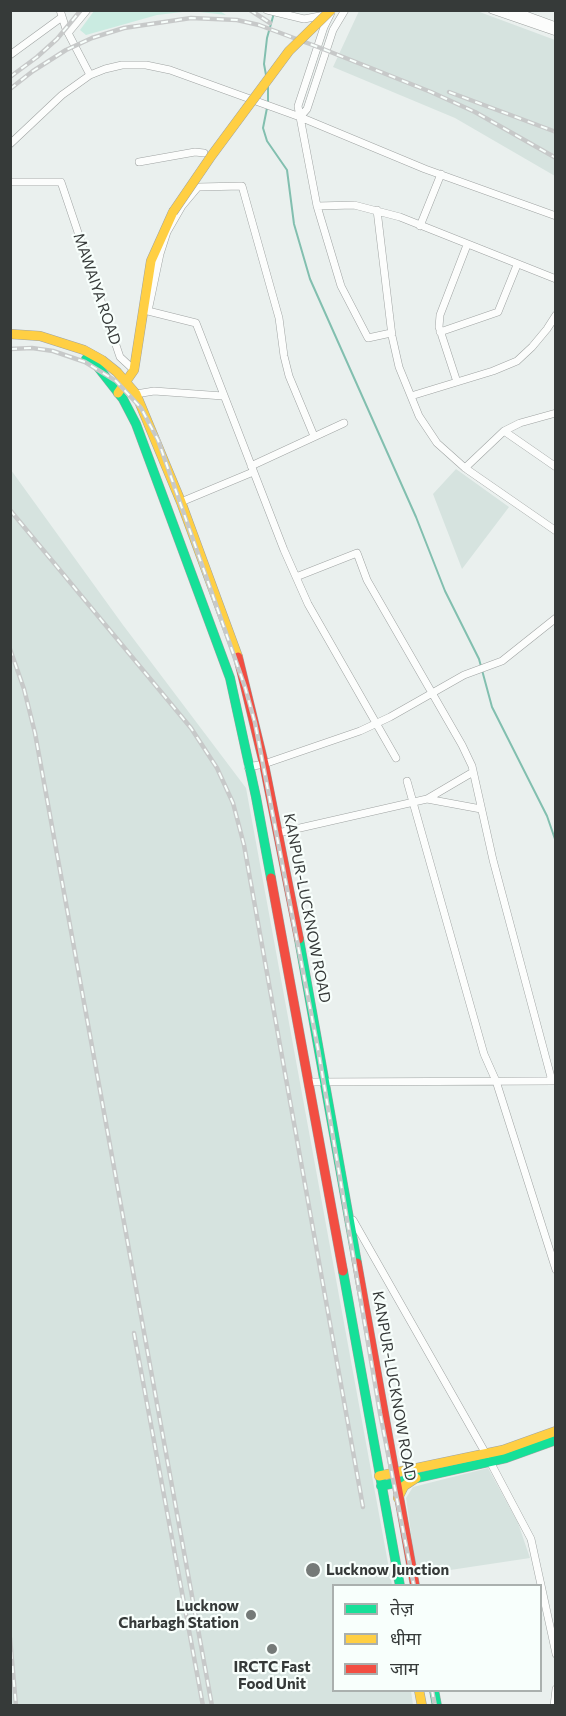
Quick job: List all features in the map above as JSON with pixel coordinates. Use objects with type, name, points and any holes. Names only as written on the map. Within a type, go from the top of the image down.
[{"type":"main road","points":[[118,393],[134,370],[146,310],[152,261],[163,231],[212,155],[289,51],[331,12]]},
{"type":"main road","name":"KANPUR-LUCKNOW ROAD","points":[[10,334],[40,336],[84,350],[102,360],[126,381],[136,394],[181,502],[242,667],[278,833],[415,1584]]},
{"type":"main road","name":"KANPUR-LUCKNOW ROAD","points":[[10,340],[38,342],[94,362],[118,393],[136,424],[230,678],[256,797],[400,1584]]},
{"type":"main road","points":[[345,1292],[362,1289]]},
{"type":"main road","points":[[359,1368],[375,1366]]},
{"type":"main road","points":[[394,1478],[416,1478],[488,1457],[555,1431]]},
{"type":"main road","points":[[380,1481],[555,1440]]},
{"type":"main road","points":[[398,1498],[404,1486],[416,1478]]},
{"type":"street","points":[[68,33],[87,10]]},
{"type":"street","points":[[267,10],[304,19],[331,12]]},
{"type":"street","points":[[300,117],[307,109],[333,30],[345,10]]},
{"type":"street","points":[[492,10],[555,32]]},
{"type":"street","points":[[512,10],[555,26]]},
{"type":"street","points":[[331,12],[298,106],[300,117],[317,206],[341,286],[368,338],[391,333]]},
{"type":"street","points":[[10,55],[61,14],[68,33],[90,75]]},
{"type":"street","points":[[10,144],[62,94],[90,75],[122,65],[146,65],[170,70],[300,117],[441,174],[555,216]]},
{"type":"street","points":[[139,162],[195,152],[204,153]]},
{"type":"street","points":[[420,226],[441,174]]},
{"type":"street","name":"MAWAIYA ROAD","points":[[10,182],[61,183],[120,357],[134,370]]},
{"type":"street","points":[[314,436],[289,376],[279,318],[242,186],[198,187],[182,206],[167,232],[146,310],[196,323],[252,469],[308,604],[396,758]]},
{"type":"street","points":[[317,206],[354,205],[377,210],[555,279]]},
{"type":"street","points":[[377,210],[391,333],[399,367],[419,416],[437,443],[465,468],[555,531]]},
{"type":"street","points":[[457,382],[440,332],[440,315],[466,245]]},
{"type":"street","points":[[440,332],[498,312],[517,265]]},
{"type":"street","points":[[411,396],[493,371],[517,361],[532,347],[555,315]]},
{"type":"street","points":[[136,394],[154,391],[223,396]]},
{"type":"street","points":[[465,468],[504,431],[520,423],[555,413]]},
{"type":"street","points":[[181,502],[344,423]]},
{"type":"street","points":[[504,431],[555,467]]},
{"type":"street","points":[[296,577],[357,553],[368,580],[462,745],[473,772],[493,860],[554,1081],[309,1082]]},
{"type":"street","points":[[248,767],[264,764],[360,731],[474,672],[502,661],[555,618]]},
{"type":"street","points":[[278,833],[427,799],[473,772]]},
{"type":"street","points":[[407,781],[484,1054],[496,1081],[555,1270]]},
{"type":"street","points":[[427,799],[481,809]]},
{"type":"street","points":[[349,1220],[353,1220],[488,1457],[531,1539],[539,1584]]},
{"type":"street","points":[[542,1598],[555,1654]]},
{"type":"street","points":[[554,1706],[555,1689]]},
{"type":"shaded area","points":[[359,11],[477,11],[555,40],[555,176],[455,118],[333,67]]},
{"type":"shaded area","points":[[456,469],[509,507],[462,569],[433,494]]},
{"type":"shaded area","points":[[11,470],[123,625],[246,788],[392,1584],[332,1584],[332,1692],[411,1692],[413,1705],[11,1705]]},
{"type":"shaded area","points":[[488,1468],[518,1523],[530,1558],[417,1575],[406,1498],[413,1487]]},
{"type":"green space","points":[[94,11],[191,11],[157,15],[86,35],[80,30]]},
{"type":"green space","points":[[191,11],[220,11],[226,15]]},
{"type":"waterway","points":[[266,75],[264,64],[267,38],[274,13]]},
{"type":"waterway","points":[[268,87],[268,102]]},
{"type":"waterway","points":[[267,108],[263,128],[267,141],[287,170],[294,224],[310,279],[416,517],[445,591],[479,659],[492,707],[547,816],[556,842]]},
{"type":"railway","points":[[10,77],[57,39],[81,10]]},
{"type":"railway","points":[[250,10],[270,23]]},
{"type":"railway","points":[[10,89],[66,50],[92,38],[124,28],[191,18],[237,20],[259,25],[431,92],[475,112],[556,158]]},
{"type":"railway","points":[[449,92],[556,132]]},
{"type":"railway","points":[[10,349],[32,348],[53,351],[85,362],[116,381],[141,408],[158,440],[245,687],[255,723],[318,1049],[380,1413],[414,1584]]},
{"type":"railway","points":[[10,510],[191,728],[217,768],[233,803],[244,845],[363,1507]]},
{"type":"railway","points":[[10,649],[24,689],[35,733],[212,1706]]},
{"type":"railway","points":[[134,1333],[203,1706]]},
{"type":"railway","points":[[10,1638],[16,1706]]},
{"type":"railway","points":[[432,1692],[435,1706]]},
{"type":"traffic: fast","points":[[86,359],[94,362],[123,399],[136,424],[230,678],[271,878]]},
{"type":"traffic: fast","points":[[299,939],[357,1263]]},
{"type":"traffic: fast","points":[[343,1271],[400,1584]]},
{"type":"traffic: fast","points":[[381,1486],[506,1458],[556,1440]]},
{"type":"traffic: fast","points":[[434,1692],[437,1706]]},
{"type":"traffic: slow","points":[[173,212],[289,51],[331,10]]},
{"type":"traffic: slow","points":[[118,393],[134,370],[151,261],[173,212]]},
{"type":"traffic: slow","points":[[10,334],[40,336],[84,350],[117,372],[136,394],[181,502],[238,657]]},
{"type":"traffic: slow","points":[[379,1476],[503,1450],[556,1431]]},
{"type":"traffic: slow","points":[[398,1498],[404,1486],[416,1478]]},
{"type":"traffic: slow","points":[[419,1692],[422,1706]]},
{"type":"traffic: jam","points":[[238,657],[264,764],[299,939]]},
{"type":"traffic: jam","points":[[271,878],[343,1271]]},
{"type":"traffic: jam","points":[[357,1263],[415,1584]]},
{"type":"place","name":"Lucknow Junction","points":[[313,1570]]},
{"type":"place","name":"Lucknow Charbagh Station","points":[[251,1615]]},
{"type":"place","name":"IRCTC Fast Food Unit","points":[[272,1649]]}]
